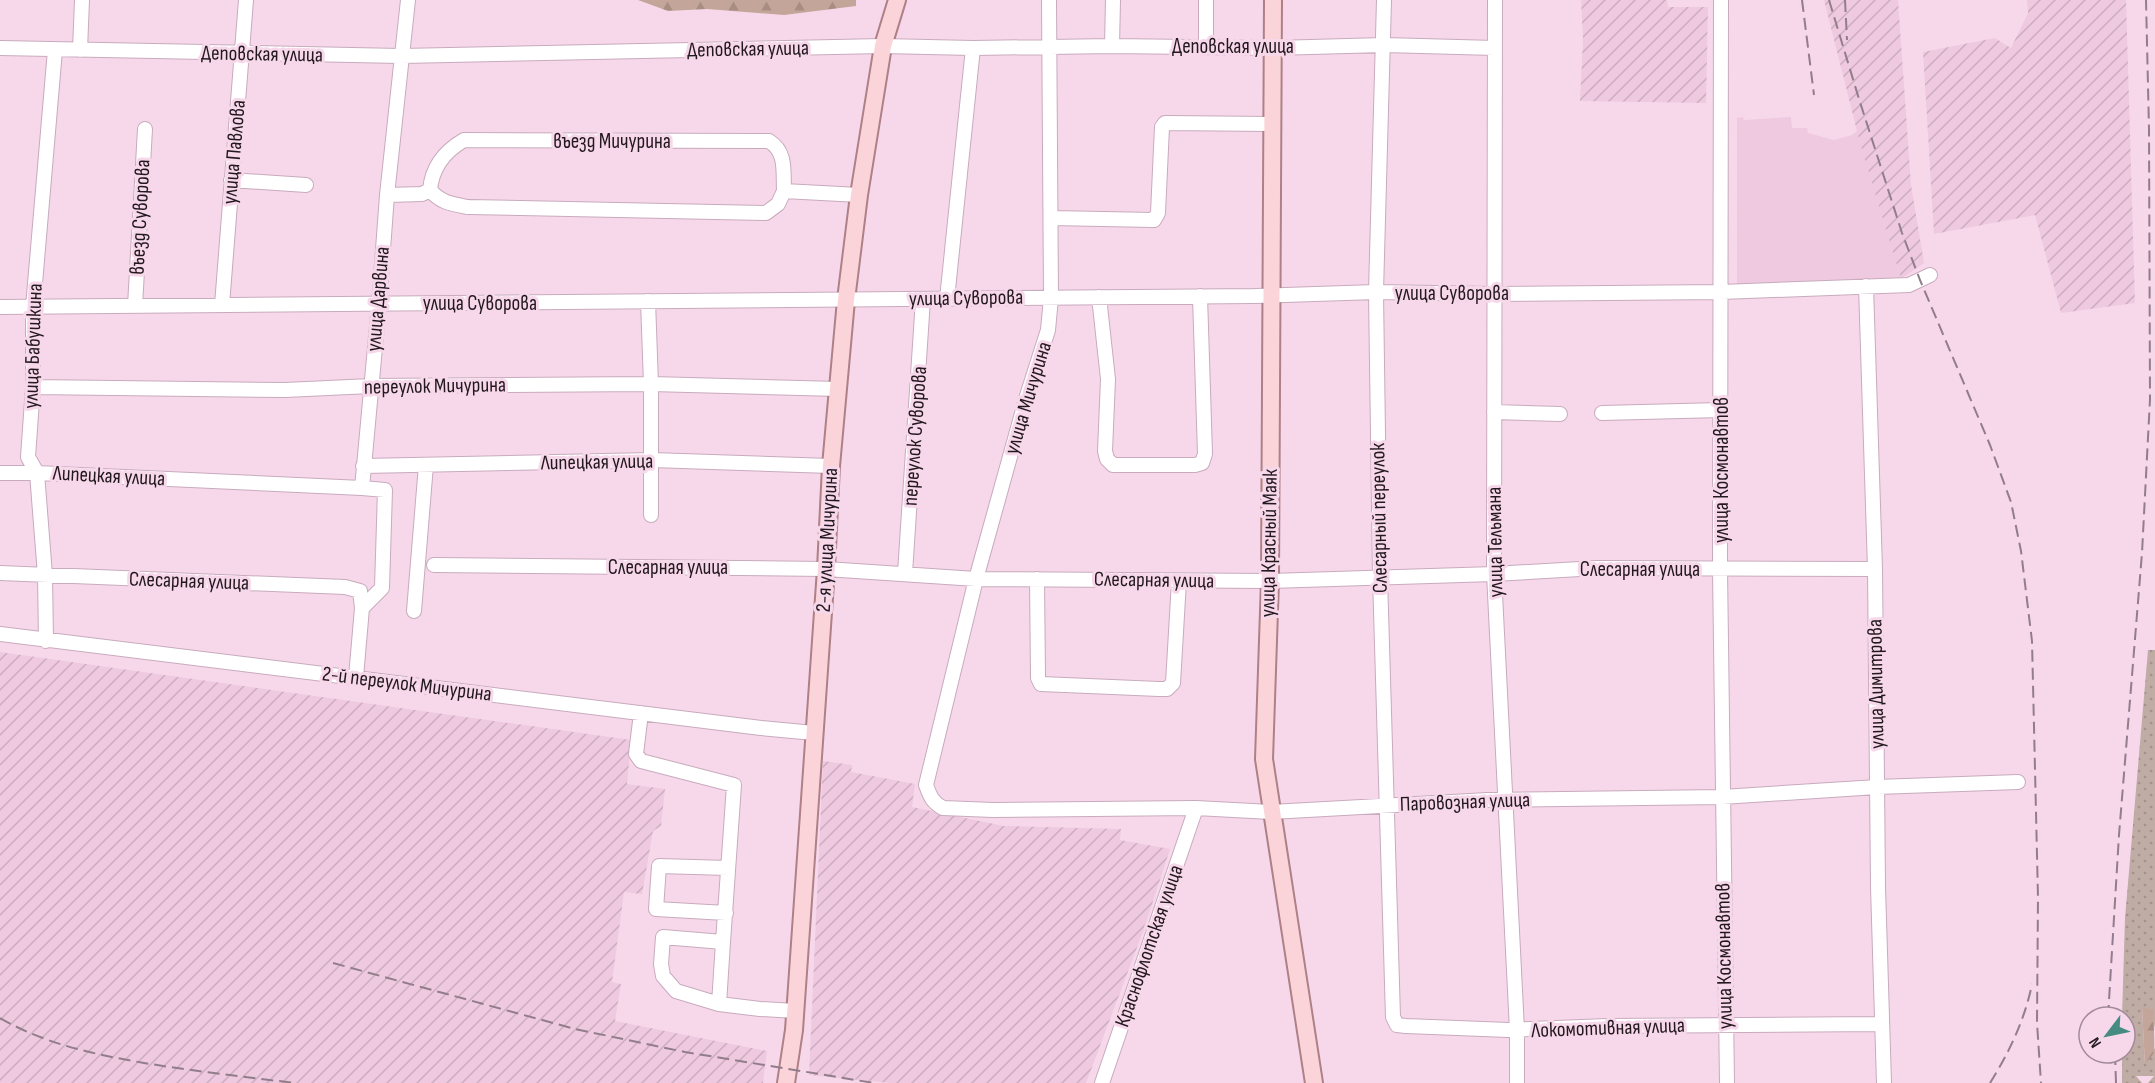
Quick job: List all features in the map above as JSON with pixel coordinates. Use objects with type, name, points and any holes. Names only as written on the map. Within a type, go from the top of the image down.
[{"type":"main road","name":"2-я улица Мичурина","points":[[786,1083],[795,1011],[831,466],[846,300],[883,46],[897,0]]},
{"type":"main road","name":"улица Красный Маяк","points":[[1273,0],[1270,581],[1264,759],[1314,1083]]},
{"type":"street","points":[[80,50],[82,0]]},
{"type":"street","name":"улица Павлова","points":[[222,305],[246,0]]},
{"type":"street","name":"улица Дарвина","points":[[362,488],[387,195],[408,0]]},
{"type":"street","name":"улица Мичурина","points":[[926,785],[976,579],[1026,399],[1048,330],[1051,298],[1049,0]]},
{"type":"street","points":[[1112,46],[1113,0]]},
{"type":"street","points":[[1206,0],[1206,46]]},
{"type":"street","name":"Слесарный переулок","points":[[1384,0],[1376,292],[1380,577],[1393,1017],[1397,1025],[1406,1026]]},
{"type":"street","name":"улица Тельмана","points":[[1495,0],[1494,574],[1517,1083]]},
{"type":"street","name":"улица Космонавтов","points":[[1721,0],[1720,569],[1727,1083]]},
{"type":"street","name":"Деповская улица","points":[[0,48],[242,55],[401,56],[883,46],[1274,48],[1384,45],[1495,48]]},
{"type":"street","points":[[947,299],[973,48]]},
{"type":"street","name":"улица Бабушкина","points":[[46,641],[45,575],[37,473],[28,457],[33,387],[33,307],[56,50]]},
{"type":"street","points":[[1051,218],[1154,220],[1158,213],[1162,127],[1165,123],[1271,124]]},
{"type":"street","name":"въезд Суворова","points":[[135,306],[145,129]]},
{"type":"street","name":"въезд Мичурина","points":[[430,190],[431,177],[450,148],[464,140],[488,140],[769,141],[777,146],[782,154],[784,191]]},
{"type":"street","points":[[231,180],[306,185]]},
{"type":"street","points":[[387,195],[422,194],[430,190],[438,199],[449,204],[468,207],[766,213],[778,204],[784,191],[860,195]]},
{"type":"street","name":"улица Суворова","points":[[0,307],[1270,296],[1376,292],[1494,294],[1721,292],[1909,285],[1930,275]]},
{"type":"street","name":"улица Димитрова","points":[[1866,286],[1875,569],[1877,787],[1884,1083]]},
{"type":"street","points":[[1099,297],[1108,379],[1105,451],[1107,459],[1113,465],[1195,465],[1202,463],[1205,454],[1200,296]]},
{"type":"street","name":"переулок Суворова","points":[[905,573],[923,299]]},
{"type":"street","points":[[648,301],[651,384],[651,515]]},
{"type":"street","name":"переулок Мичурина","points":[[33,387],[285,390],[371,386],[651,384],[837,389]]},
{"type":"street","points":[[1602,413],[1721,410]]},
{"type":"street","points":[[1494,412],[1560,414]]},
{"type":"street","name":"Липецкая улица","points":[[363,465],[652,460],[831,466]]},
{"type":"street","points":[[414,611],[426,465]]},
{"type":"street","points":[[356,677],[362,608],[382,588],[387,466]]},
{"type":"street","name":"Липецкая улица","points":[[0,473],[362,488]]},
{"type":"street","points":[[362,488],[385,490]]},
{"type":"street","name":"Слесарная улица","points":[[434,565],[826,568],[976,579],[1270,581],[1494,574],[1597,568],[1875,569]]},
{"type":"street","name":"Слесарная улица","points":[[0,573],[345,587],[360,591],[362,608]]},
{"type":"street","points":[[1037,579],[1038,678],[1041,684],[1159,689],[1167,688],[1173,683],[1179,580]]},
{"type":"street","name":"2-й переулок Мичурина","points":[[0,634],[814,733]]},
{"type":"street","points":[[640,713],[636,754],[641,761],[734,785],[719,1004]]},
{"type":"street","name":"Паровозная улица","points":[[926,785],[931,798],[943,808],[993,810],[1196,808],[1271,812],[1505,800],[1722,797],[1877,787],[2018,782]]},
{"type":"street","name":"Краснофлотская улица","points":[[1102,1083],[1196,808]]},
{"type":"street","points":[[726,913],[657,909],[659,866],[728,868]]},
{"type":"street","points":[[723,942],[663,937],[661,964],[663,976],[676,992],[719,1004],[795,1011]]},
{"type":"street","name":"Локомотивная улица","points":[[1406,1026],[1516,1030],[1608,1026],[1882,1024]]},
{"type":"shaded area","points":[[1581,0],[1667,0],[1668,7],[1708,7],[1706,103],[1580,101],[1583,40]]},
{"type":"shaded area","points":[[1824,0],[1898,0],[1911,185],[1924,263],[1901,279],[1860,143]]},
{"type":"shaded area","points":[[2027,0],[2126,0],[2135,303],[2061,313],[2035,215],[1934,234],[1923,52],[1995,38],[2011,48],[2028,13]]},
{"type":"shaded area","points":[[1743,117],[1744,120],[1791,117],[1792,128],[1807,128],[1808,133],[1834,140],[1852,135],[1857,131],[1901,279],[1737,285],[1737,118]]},
{"type":"shaded area","points":[[2148,650],[2155,650],[2155,1028],[2153,1020],[2142,1007],[2145,1064],[2155,1048],[2155,1083],[2148,1083],[2154,1076],[2136,1076],[2142,1083],[2122,1083],[2122,1065],[2137,1065],[2137,1005],[2122,1005],[2125,918]]},
{"type":"shaded area","points":[[0,652],[631,740],[627,784],[665,789],[661,826],[653,831],[642,894],[624,892],[612,982],[621,984],[615,1021],[767,1051],[763,1083],[0,1083]]},
{"type":"shaded area","points":[[823,761],[852,765],[851,772],[915,784],[912,807],[1004,826],[1121,829],[1120,840],[1170,849],[1144,929],[1086,1083],[890,1083],[809,1075]]},
{"type":"green space","points":[[638,0],[856,0],[856,6],[784,15],[707,9],[668,11]]},
{"type":"green space","points":[[2142,1007],[2154,1010],[2154,1052],[2145,1065]]},
{"type":"railway","points":[[1802,0],[1814,95]]},
{"type":"railway","points":[[1829,0],[1902,233],[1990,445],[2011,502],[2021,551],[2032,641],[2038,898],[2037,1023],[2041,1083]]},
{"type":"railway","points":[[1845,0],[1847,40]]},
{"type":"railway","points":[[2109,1005],[2119,835],[2142,553],[2150,399],[2146,0]]},
{"type":"railway","points":[[333,963],[575,1029],[685,1052],[874,1083]]},
{"type":"railway","points":[[1990,1083],[2016,1035],[2032,984]]},
{"type":"railway","points":[[0,1018],[34,1035],[106,1056],[182,1069],[295,1083]]},
{"type":"railway","points":[[2115,1065],[2116,1083]]}]
